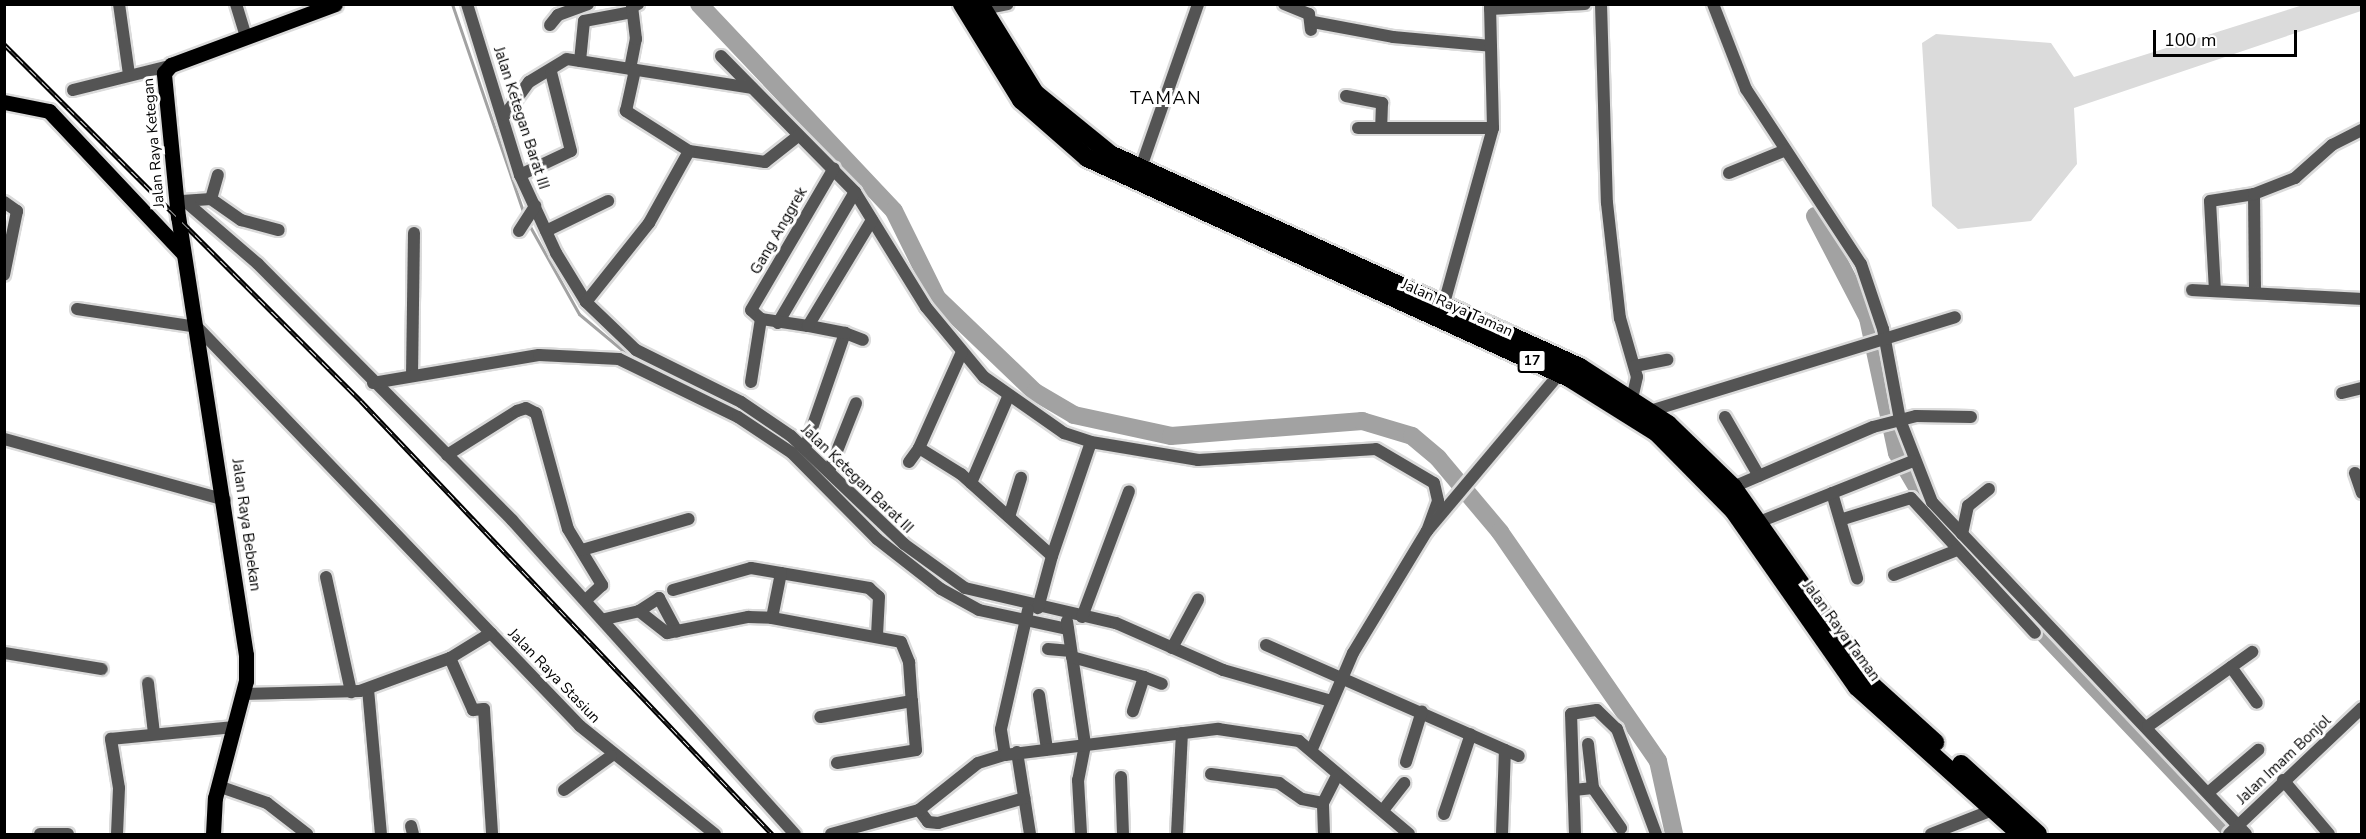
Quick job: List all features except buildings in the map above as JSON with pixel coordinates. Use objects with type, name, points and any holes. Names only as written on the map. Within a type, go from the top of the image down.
[{"type":"highway","name":"Jalan Raya Taman","points":[[962,4],[1021,100],[1087,158],[1559,374],[1627,412],[1702,474],[1734,510],[1857,687],[1995,809],[2020,834]]},
{"type":"highway","name":"Jalan Raya Taman","points":[[982,7],[1019,71],[1052,111],[1090,142],[1140,170],[1580,367],[1650,411],[1733,487],[1873,686],[2038,834]]},
{"type":"main road","name":"Jalan Raya Ketegan","points":[[184,255],[182,201],[165,68],[330,5]]},
{"type":"main road","points":[[4,102],[49,111],[184,255]]},
{"type":"main road","name":"Jalan Raya Bebekan","points":[[184,255],[225,500],[246,655],[243,694],[218,786],[213,834]]},
{"type":"street","points":[[119,4],[129,74]]},
{"type":"street","points":[[236,4],[246,36]]},
{"type":"street","name":"Jalan Ketegan Barat III","points":[[467,4],[506,115],[527,217],[546,231],[586,302],[628,354],[757,422],[786,441],[805,448],[829,471],[881,534],[965,588],[1067,622],[1082,617],[1116,623],[1223,670],[1330,705]]},
{"type":"street","points":[[550,25],[558,15],[588,4]]},
{"type":"street","points":[[982,7],[1008,4]]},
{"type":"street","points":[[1140,170],[1198,4]]},
{"type":"street","points":[[1284,4],[1304,11],[1312,26],[1393,37],[1491,46]]},
{"type":"street","points":[[1443,307],[1493,128],[1490,7],[1585,4]]},
{"type":"street","points":[[1601,4],[1607,203],[1620,318],[1635,366],[1632,398]]},
{"type":"street","points":[[1713,4],[1735,68],[1778,155],[1861,264],[1893,422],[1906,464],[1932,502],[1962,534],[2035,633]]},
{"type":"street","points":[[580,61],[584,21],[635,8],[636,39],[626,111],[689,151],[765,162],[798,136]]},
{"type":"street","points":[[721,56],[798,136],[834,168],[855,192],[926,307],[962,352],[1008,397],[1064,433],[1091,442],[1198,460],[1376,449],[1434,483],[1438,501],[1426,531]]},
{"type":"street","points":[[506,115],[529,82],[580,61],[753,88]]},
{"type":"street","points":[[73,90],[129,74],[165,68]]},
{"type":"street","points":[[520,175],[571,151],[554,72]]},
{"type":"street","points":[[1346,96],[1382,103],[1381,128]]},
{"type":"street","points":[[1358,128],[1493,128]]},
{"type":"street","points":[[2215,291],[2210,201],[2254,194],[2295,178],[2332,145],[2361,130]]},
{"type":"street","points":[[586,302],[649,224],[689,151]]},
{"type":"street","points":[[1728,173],[1778,155]]},
{"type":"street","name":"Gang Anggrek","points":[[761,319],[751,309],[834,168]]},
{"type":"street","points":[[212,199],[218,175]]},
{"type":"street","points":[[778,322],[855,192]]},
{"type":"street","points":[[2254,194],[2255,293]]},
{"type":"street","points":[[182,201],[212,199],[241,220],[279,230]]},
{"type":"street","points":[[182,201],[258,264],[373,383],[447,455],[605,619],[795,834]]},
{"type":"street","points":[[546,231],[608,201]]},
{"type":"street","points":[[4,202],[17,211],[4,275]]},
{"type":"street","points":[[808,326],[872,220]]},
{"type":"street","points":[[412,376],[414,233]]},
{"type":"street","points":[[2192,290],[2361,299]]},
{"type":"street","points":[[77,309],[197,327],[491,633]]},
{"type":"street","points":[[1650,411],[1876,338],[1955,316]]},
{"type":"street","points":[[751,382],[761,319],[845,333],[863,340]]},
{"type":"street","points":[[805,448],[845,333]]},
{"type":"street","points":[[909,462],[919,448],[962,352]]},
{"type":"street","points":[[373,383],[539,355],[628,354],[662,373]]},
{"type":"street","points":[[1635,366],[1667,360]]},
{"type":"street","points":[[1312,749],[1330,705],[1377,608],[1426,531],[1559,374]]},
{"type":"street","points":[[2342,393],[2361,388]]},
{"type":"street","points":[[971,483],[1008,397]]},
{"type":"street","points":[[829,471],[856,404]]},
{"type":"street","points":[[447,455],[517,411],[531,409],[568,530],[602,585],[586,600]]},
{"type":"street","points":[[1725,417],[1759,476]]},
{"type":"street","points":[[1733,487],[1893,422],[1971,417]]},
{"type":"street","points":[[5,441],[225,500]]},
{"type":"street","points":[[786,441],[881,534]]},
{"type":"street","points":[[1030,834],[1024,798],[1001,729],[1030,611],[1052,556],[1091,442]]},
{"type":"street","points":[[919,448],[971,483],[1052,556]]},
{"type":"street","points":[[1759,522],[1906,464]]},
{"type":"street","points":[[2355,472],[2361,493]]},
{"type":"street","points":[[1009,517],[1021,478]]},
{"type":"street","points":[[1962,534],[1968,506],[1989,489]]},
{"type":"street","points":[[1082,617],[1129,491]]},
{"type":"street","points":[[1832,493],[1843,519],[1857,578]]},
{"type":"street","points":[[1843,519],[1911,498],[1957,550],[1993,578],[2148,726],[2209,792],[2236,831]]},
{"type":"street","points":[[582,550],[689,519]]},
{"type":"street","points":[[1894,575],[1957,550]]},
{"type":"street","points":[[673,590],[751,567],[876,592],[877,634]]},
{"type":"street","points":[[772,618],[781,573]]},
{"type":"street","points":[[326,577],[351,692]]},
{"type":"street","points":[[605,619],[639,611],[659,598],[677,632]]},
{"type":"street","points":[[1172,648],[1198,600]]},
{"type":"street","points":[[639,611],[662,633],[748,617],[772,618],[877,634],[904,647],[916,750],[837,763]]},
{"type":"street","points":[[1067,622],[1085,745],[1078,780],[1081,834]]},
{"type":"street","name":"Jalan Raya Stasiun","points":[[243,694],[351,692],[368,689],[450,657],[491,633],[611,756],[715,834]]},
{"type":"street","points":[[1266,645],[1422,711],[1518,756]]},
{"type":"street","points":[[1048,650],[1072,654],[1162,684]]},
{"type":"street","points":[[2148,726],[2252,652]]},
{"type":"street","points":[[4,653],[102,669]]},
{"type":"street","points":[[450,657],[473,710],[484,709],[492,834]]},
{"type":"street","points":[[2230,667],[2257,703]]},
{"type":"street","points":[[1133,711],[1144,678]]},
{"type":"street","points":[[148,683],[154,733]]},
{"type":"street","points":[[368,689],[381,834]]},
{"type":"street","points":[[1039,695],[1047,749]]},
{"type":"street","points":[[820,717],[912,701]]},
{"type":"street","name":"Jalan Imam Bonjol","points":[[2236,831],[2283,780],[2361,708]]},
{"type":"street","points":[[1575,834],[1571,714],[1600,710],[1620,735],[1656,834]]},
{"type":"street","points":[[1406,762],[1422,711]]},
{"type":"street","points":[[117,834],[120,788],[111,739],[233,727]]},
{"type":"street","points":[[1177,834],[1182,733]]},
{"type":"street","points":[[831,834],[919,810],[978,762],[1011,754],[1182,733],[1271,733],[1312,749],[1337,775],[1384,809],[1409,834]]},
{"type":"street","points":[[1444,814],[1471,734]]},
{"type":"street","points":[[1588,744],[1593,788],[1622,828]]},
{"type":"street","points":[[1502,834],[1505,750]]},
{"type":"street","points":[[2209,792],[2258,750]]},
{"type":"street","points":[[564,790],[611,756]]},
{"type":"street","points":[[1211,774],[1279,783],[1302,799],[1323,803]]},
{"type":"street","points":[[1324,834],[1323,803],[1337,775]]},
{"type":"street","points":[[1121,777],[1123,834]]},
{"type":"street","points":[[2283,780],[2329,834]]},
{"type":"street","points":[[1384,809],[1404,783]]},
{"type":"street","points":[[218,786],[267,803],[307,834]]},
{"type":"street","points":[[1574,790],[1593,788]]},
{"type":"street","points":[[919,810],[928,822],[938,823],[1024,798]]},
{"type":"street","points":[[1931,834],[1995,809]]},
{"type":"street","points":[[40,834],[68,834]]},
{"type":"shaded area","points":[[2303,5],[2361,5],[2361,11],[2074,108],[2077,164],[2031,221],[1958,229],[1932,206],[1922,43],[1936,34],[2051,43],[2074,77]]},
{"type":"waterway","points":[[452,4],[524,214]]},
{"type":"waterway","points":[[699,4],[894,211],[937,298],[1035,392],[1074,415],[1171,436],[1362,421],[1412,436],[1438,458],[1500,532],[1658,761],[1674,834]]},
{"type":"waterway","points":[[1815,216],[1868,318],[1897,453],[1934,516]]},
{"type":"waterway","points":[[528,223],[579,314],[634,360]]},
{"type":"waterway","points":[[1979,565],[2233,834]]},
{"type":"waterway","points":[[966,596],[987,606]]},
{"type":"waterway","points":[[1070,622],[1080,623]]},
{"type":"railway","points":[[4,44],[361,401],[772,834]]},
{"type":"district","name":"TAMAN","points":[[1166,98]]}]
